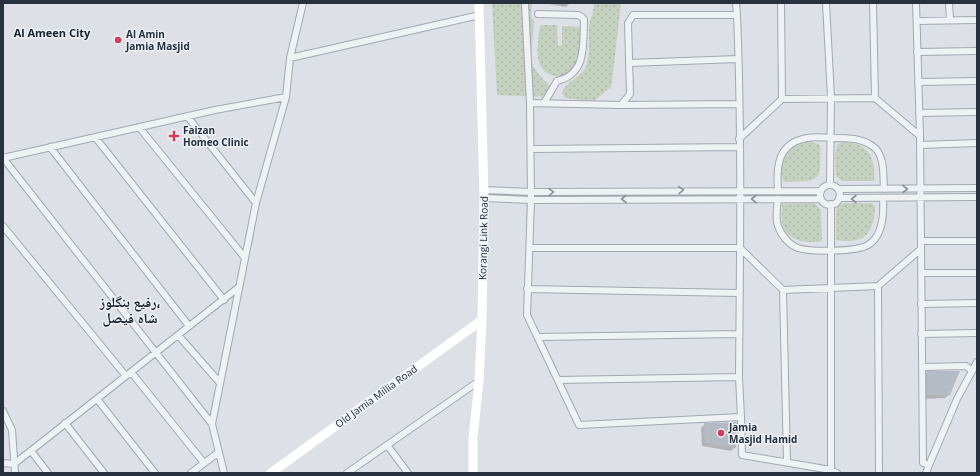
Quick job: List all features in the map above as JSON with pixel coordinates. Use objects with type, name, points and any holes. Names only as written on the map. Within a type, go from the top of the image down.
[{"type":"main road","name":"Korangi Link Road","points":[[473,473],[473,438],[479,381],[482,320],[484,194],[479,3]]},
{"type":"main road","name":"Old Jamia Millia Road","points":[[271,473],[482,320]]},
{"type":"street","points":[[212,424],[256,203],[286,97],[290,58],[303,3]]},
{"type":"street","points":[[525,3],[531,149],[530,248],[527,315],[539,337],[579,425],[741,417]]},
{"type":"street","points":[[736,3],[741,190],[738,292],[742,455],[834,471],[831,204]]},
{"type":"street","points":[[781,3],[782,99]]},
{"type":"street","points":[[826,3],[831,97],[830,185]]},
{"type":"street","points":[[873,3],[875,98]]},
{"type":"street","points":[[916,3],[922,241],[921,334],[923,367],[924,462],[929,465]]},
{"type":"street","points":[[949,3],[950,20]]},
{"type":"street","points":[[538,14],[578,15],[584,20],[582,55],[578,68],[567,78],[556,81],[544,103]]},
{"type":"street","points":[[290,58],[480,15]]},
{"type":"street","points":[[621,104],[630,94],[628,23],[633,15],[737,15]]},
{"type":"street","points":[[917,21],[977,20]]},
{"type":"street","points":[[917,52],[977,51]]},
{"type":"street","points":[[629,63],[738,59]]},
{"type":"street","points":[[918,82],[977,81]]},
{"type":"street","points":[[224,473],[212,424],[3,158],[187,116],[286,97]]},
{"type":"street","points":[[739,139],[782,99],[831,97],[875,98],[920,136]]},
{"type":"street","points":[[530,103],[739,104]]},
{"type":"street","points":[[919,114],[977,112]]},
{"type":"street","points":[[187,116],[256,203]]},
{"type":"street","points":[[139,127],[245,258]]},
{"type":"street","points":[[95,137],[224,300]]},
{"type":"street","points":[[778,190],[779,159],[787,147],[797,140],[808,138],[853,138],[863,141],[875,148],[881,158],[884,189]]},
{"type":"street","points":[[920,145],[977,143]]},
{"type":"street","points":[[50,147],[189,326]]},
{"type":"street","points":[[531,149],[739,147]]},
{"type":"street","points":[[484,194],[531,192],[741,190],[821,191],[830,185]]},
{"type":"street","points":[[830,185],[838,189],[977,188]]},
{"type":"street","points":[[838,189],[839,198]]},
{"type":"street","points":[[821,191],[821,199]]},
{"type":"street","points":[[484,194],[531,200],[821,199],[827,204],[831,204],[839,198],[977,197]]},
{"type":"street","points":[[778,199],[777,225],[789,243],[805,249],[850,250],[869,245],[881,228],[884,211],[883,198]]},
{"type":"street","points":[[3,226],[204,463]]},
{"type":"street","points":[[922,241],[977,241]]},
{"type":"street","points":[[530,248],[740,248],[783,290],[787,462]]},
{"type":"street","points":[[783,290],[878,286],[921,249]]},
{"type":"street","points":[[921,273],[977,273]]},
{"type":"street","points":[[878,286],[879,473]]},
{"type":"street","points":[[3,463],[14,464],[239,287]]},
{"type":"street","points":[[527,289],[738,292]]},
{"type":"street","points":[[921,304],[977,303]]},
{"type":"street","points":[[539,337],[739,334]]},
{"type":"street","points":[[921,334],[977,334]]},
{"type":"street","points":[[178,335],[220,383]]},
{"type":"street","points":[[926,473],[971,370],[977,362]]},
{"type":"street","points":[[923,367],[966,366],[971,370]]},
{"type":"street","points":[[558,380],[739,376]]},
{"type":"street","points":[[347,473],[479,381]]},
{"type":"street","points":[[97,398],[155,473]]},
{"type":"street","points":[[3,411],[12,430],[15,473]]},
{"type":"street","points":[[65,424],[104,473]]},
{"type":"street","points":[[387,445],[408,473]]},
{"type":"street","points":[[30,451],[48,473]]},
{"type":"street","points":[[191,473],[219,452]]},
{"type":"street","points":[[355,468],[359,473]]},
{"type":"green space","points":[[492,3],[532,3],[531,18],[534,20],[531,60],[538,74],[555,92],[553,97],[497,95]]},
{"type":"green space","points":[[594,3],[621,3],[611,87],[594,101],[565,98],[562,93],[564,89],[582,72],[587,63],[589,51],[589,27]]},
{"type":"green space","points":[[540,25],[557,25],[558,46],[562,45],[562,26],[581,27],[578,61],[571,72],[566,75],[554,76],[549,74],[540,65],[538,40]]},
{"type":"green space","points":[[810,141],[820,145],[820,167],[817,177],[806,181],[784,182],[781,168],[786,155],[796,146]]},
{"type":"green space","points":[[843,142],[859,145],[869,153],[874,165],[874,181],[842,181],[836,176],[835,156],[837,144]]},
{"type":"green space","points":[[814,203],[821,210],[822,241],[804,242],[793,238],[784,229],[782,223],[782,204]]},
{"type":"green space","points":[[844,203],[872,203],[875,207],[870,230],[860,239],[854,241],[836,240],[837,207]]},
{"type":"building","points":[[927,371],[960,371],[950,395],[927,395]]},
{"type":"building","name":"Jamia Masjid Hamid","points":[[737,422],[736,448],[705,443],[704,423]]},
{"type":"place","name":"Al Amin Jamia Masjid","points":[[118,40]]},
{"type":"place","name":"Faizan Homeo Clinic","points":[[174,136]]},
{"type":"place","name":"Jamia Masjid Hamid","points":[[721,433]]},
{"type":"district","name":"Al Ameen City","points":[[52,32]]},
{"type":"district","name":"رفیع بنگلوز، شاہ فیصل","points":[[130,310]]}]
